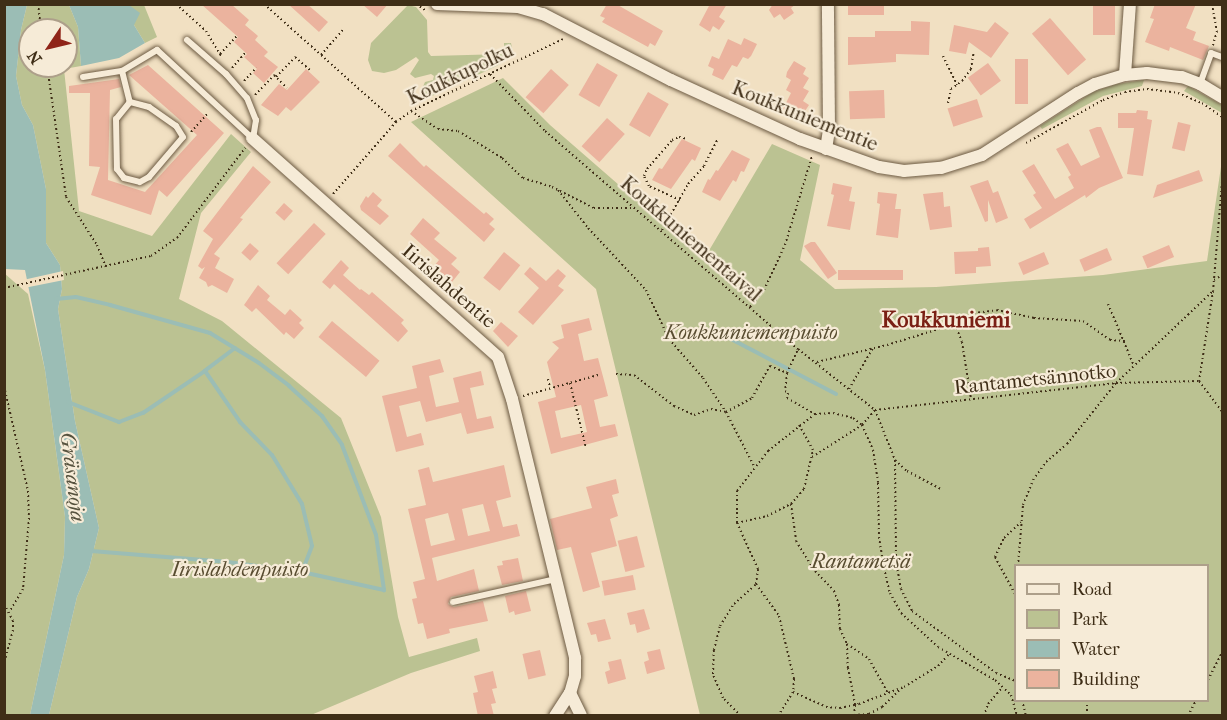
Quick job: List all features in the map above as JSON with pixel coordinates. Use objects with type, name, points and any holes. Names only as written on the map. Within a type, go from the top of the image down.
[{"type":"street","name":"Koukkuniementie","points":[[437,4],[518,7],[543,14],[671,80],[824,154],[904,171],[956,164],[999,144],[1095,84],[1125,75],[1164,74],[1200,84],[1222,97]]},
{"type":"street","points":[[824,154],[829,129],[828,4]]},
{"type":"street","points":[[1125,75],[1130,4]]},
{"type":"street","name":"Iirislahdentie","points":[[252,138],[491,348],[503,367],[575,658],[575,676],[570,693]]},
{"type":"street","points":[[555,716],[570,693]]},
{"type":"street","points":[[570,693],[581,716]]},
{"type":"lane","points":[[187,40],[225,73],[249,102],[256,120],[252,138]]},
{"type":"lane","name":"Iirislahdentie","points":[[83,77],[122,71],[157,50],[252,138]]},
{"type":"lane","points":[[1200,84],[1211,53],[1222,57]]},
{"type":"lane","points":[[122,71],[130,102]]},
{"type":"lane","points":[[130,102],[149,106],[176,126],[183,136],[149,177],[140,182],[124,178],[117,169],[116,119],[130,102]]},
{"type":"lane","points":[[453,602],[556,579]]},
{"type":"path","points":[[176,4],[206,32],[227,66],[225,73]]},
{"type":"path","points":[[264,4],[396,122]]},
{"type":"path","points":[[1211,53],[1217,31],[1212,4]]},
{"type":"path","points":[[321,55],[344,29]]},
{"type":"path","points":[[220,54],[237,36]]},
{"type":"path","name":"Koukkupolku","points":[[324,203],[396,122],[411,111],[569,36]]},
{"type":"path","points":[[948,103],[951,89],[971,69],[974,51]]},
{"type":"path","points":[[225,73],[246,52]]},
{"type":"path","points":[[943,56],[957,85]]},
{"type":"path","points":[[249,102],[274,75],[276,77],[295,57],[310,70]]},
{"type":"path","points":[[238,88],[256,68]]},
{"type":"path","name":"Koukkuniementaival","points":[[490,74],[545,131],[798,349],[875,410],[895,460],[896,561],[901,589],[912,611],[996,673],[1014,680]]},
{"type":"path","points":[[276,77],[287,88]]},
{"type":"path","points":[[49,78],[66,197],[97,245],[106,267]]},
{"type":"path","points":[[1019,147],[1103,100],[1125,92],[1147,89],[1178,93],[1202,103],[1222,117]]},
{"type":"path","points":[[183,136],[195,129],[216,105]]},
{"type":"path","points":[[411,111],[438,129],[458,131],[502,158],[523,178],[558,190],[594,208],[636,208]]},
{"type":"path","points":[[680,200],[649,186],[644,176],[672,140],[679,137],[688,139]]},
{"type":"path","points":[[4,288],[151,256],[177,238],[252,138]]},
{"type":"path","points":[[662,231],[688,184],[704,166],[718,139]]},
{"type":"path","points":[[750,307],[764,290],[785,245],[812,155],[824,154]]},
{"type":"path","points":[[1222,182],[1213,291],[1199,381],[1222,411]]},
{"type":"path","points":[[558,190],[588,228],[646,290],[669,339],[702,378],[726,412],[754,466]]},
{"type":"path","points":[[1214,280],[1222,275]]},
{"type":"path","points":[[1018,564],[1023,506],[1033,480],[1046,462],[1067,444],[1116,383],[1213,291]]},
{"type":"path","points":[[1108,304],[1134,366]]},
{"type":"path","points":[[815,362],[955,324],[974,313],[997,310],[1034,318],[1083,321],[1110,340],[1125,341]]},
{"type":"path","points":[[955,324],[962,342],[971,399]]},
{"type":"path","points":[[849,389],[873,348]]},
{"type":"path","points":[[798,349],[787,373],[785,391],[788,393],[787,398],[815,414],[842,414],[854,418],[862,425],[873,450],[878,483],[879,537],[890,593],[901,613],[917,630],[949,654],[962,659],[1002,687],[1011,695],[1017,716]]},
{"type":"path","points":[[616,374],[634,375],[674,406],[694,415],[711,408],[726,412],[752,398],[770,366],[787,373]]},
{"type":"path","points":[[512,399],[598,375]]},
{"type":"path","points":[[548,379],[550,388]]},
{"type":"path","name":"Rantametsännotko","points":[[875,410],[1116,383],[1199,381]]},
{"type":"path","points":[[570,383],[586,448]]},
{"type":"path","points":[[4,386],[28,491],[29,518],[23,589],[9,612]]},
{"type":"path","points":[[812,457],[862,425],[875,410]]},
{"type":"path","points":[[741,716],[719,692],[713,674],[714,650],[725,615],[756,584],[758,568],[738,524],[737,490],[754,466],[799,425],[815,414]]},
{"type":"path","points":[[738,524],[767,516],[791,504],[804,489],[813,450],[799,425]]},
{"type":"path","points":[[895,460],[907,471],[941,489]]},
{"type":"path","points":[[791,504],[796,541],[815,571],[834,591],[839,605],[840,629],[847,644],[848,668],[855,705],[854,715],[869,714],[882,707],[904,687],[938,666],[949,654]]},
{"type":"path","points":[[1014,592],[995,557],[1004,538],[1022,522]]},
{"type":"path","points":[[756,584],[779,616],[794,679],[793,692],[778,716]]},
{"type":"path","points":[[4,604],[14,630],[4,663]]},
{"type":"path","points":[[847,644],[869,659],[888,693]]},
{"type":"path","points":[[1209,678],[1222,652]]},
{"type":"path","points":[[793,692],[825,707],[855,705],[904,687]]},
{"type":"path","points":[[984,716],[987,704],[1002,687]]},
{"type":"path","points":[[1188,716],[1195,702]]},
{"type":"green space","name":"Iirislahdenpuisto","points":[[27,5],[69,5],[74,18],[24,18]]},
{"type":"green space","points":[[129,5],[144,5],[157,37],[145,43],[134,25]]},
{"type":"green space","points":[[408,5],[416,7],[427,20],[428,52],[431,56],[504,54],[504,43],[511,43],[513,54],[497,66],[432,96],[426,96],[421,91],[425,82],[433,80],[434,76],[431,74],[415,78],[410,74],[419,60],[416,57],[396,70],[384,73],[372,71],[368,60],[371,43]]},
{"type":"green space","name":"Iirislahdenpuisto","points":[[78,27],[81,66],[78,67]]},
{"type":"green space","name":"Iirislahdenpuisto","points":[[18,58],[18,78],[65,78],[79,211],[152,236],[231,134],[251,152],[201,213],[179,299],[222,321],[341,418],[381,517],[398,617],[409,657],[477,638],[480,651],[411,673],[311,715],[49,715],[77,597],[89,569],[99,528],[75,421],[58,309],[62,289],[60,265],[46,243],[46,189],[33,125],[22,105],[16,76]]},
{"type":"green space","points":[[503,78],[550,125],[704,259],[772,144],[820,165],[800,260],[835,289],[936,287],[1103,275],[1207,261],[1222,160],[1222,715],[700,715],[596,289],[411,122]]},
{"type":"green space","points":[[1144,80],[1142,86],[1103,96],[1042,129],[1040,126],[1093,92],[1117,84]]},
{"type":"green space","points":[[1188,86],[1222,105],[1222,113],[1184,91]]},
{"type":"green space","points":[[4,273],[28,294],[45,370],[65,517],[64,555],[30,715],[5,715]]},
{"type":"water","name":"Gräsanoja","points":[[4,5],[27,5],[24,18],[18,18],[16,76],[22,105],[33,125],[46,189],[46,243],[60,265],[62,289],[58,309],[75,421],[99,528],[89,569],[77,597],[49,715],[30,715],[64,555],[65,517],[45,370],[25,270],[5,269]]},
{"type":"water","points":[[69,5],[129,5],[140,13],[134,25],[145,43],[119,58],[81,66],[78,18],[74,18]]},
{"type":"pier","points":[[63,271],[64,280],[24,288],[23,280]]},
{"type":"building","points":[[201,4],[231,4],[249,20],[245,25],[258,36],[255,40],[268,52],[264,56],[278,67],[264,83],[253,73],[257,69],[244,57],[247,54],[234,42],[238,37]]},
{"type":"building","points":[[288,4],[307,4],[328,22],[319,32]]},
{"type":"building","points":[[362,4],[388,4],[377,17]]},
{"type":"building","points":[[607,4],[616,4],[663,31],[655,46],[650,43],[648,47],[602,22],[605,18],[600,16]]},
{"type":"building","points":[[710,4],[727,4],[719,17],[725,21],[719,30],[713,26],[710,32],[699,25]]},
{"type":"building","points":[[773,4],[796,4],[791,8],[794,13],[784,20],[780,14],[774,18],[769,10]]},
{"type":"building","points":[[848,4],[884,4],[884,15],[848,15]]},
{"type":"building","points":[[1093,4],[1115,4],[1115,35],[1093,35]]},
{"type":"building","points":[[1155,4],[1196,4],[1186,28],[1196,32],[1193,40],[1209,46],[1203,60],[1170,47],[1169,51],[1145,42],[1154,19],[1150,18]]},
{"type":"building","points":[[1050,18],[1086,60],[1068,75],[1032,34]]},
{"type":"building","points":[[911,21],[930,22],[929,55],[896,54],[896,62],[848,65],[848,37],[875,37],[875,31],[911,31]]},
{"type":"building","points":[[995,22],[1009,33],[991,58],[969,42],[966,54],[949,51],[954,25],[987,32]]},
{"type":"building","points":[[744,38],[757,44],[751,56],[748,59],[743,57],[737,67],[732,65],[723,80],[712,75],[714,69],[708,66],[712,56],[719,59],[728,39],[741,45]]},
{"type":"building","points":[[1015,59],[1028,59],[1028,104],[1015,104]]},
{"type":"building","points":[[794,61],[806,68],[803,74],[809,78],[803,88],[809,91],[803,101],[809,105],[803,114],[797,110],[794,116],[783,109],[791,93],[786,90],[791,80],[786,77],[787,72]]},
{"type":"building","points":[[597,63],[618,75],[599,107],[578,95]]},
{"type":"building","points":[[988,63],[1001,81],[981,95],[968,78]]},
{"type":"building","points":[[148,65],[224,133],[167,197],[159,190],[151,215],[91,195],[100,167],[89,166],[90,93],[69,93],[69,86],[119,79],[121,87],[110,90],[108,180],[145,192],[197,135],[129,75]]},
{"type":"building","points":[[306,69],[320,82],[291,111],[286,107],[278,116],[261,105],[279,84],[287,90]]},
{"type":"building","points":[[551,69],[569,85],[543,113],[526,97]]},
{"type":"building","points":[[884,90],[885,118],[850,119],[849,91]]},
{"type":"building","points":[[648,92],[669,104],[650,137],[629,125]]},
{"type":"building","points":[[977,99],[983,117],[953,127],[948,109]]},
{"type":"building","points":[[1137,110],[1148,111],[1147,119],[1152,120],[1143,176],[1127,174],[1134,128],[1118,128],[1118,113],[1136,113]]},
{"type":"building","points":[[607,118],[625,134],[599,162],[582,146]]},
{"type":"building","points":[[1178,122],[1191,125],[1185,151],[1172,148]]},
{"type":"building","points":[[1101,127],[1123,178],[1099,188],[1086,198],[1085,195],[1030,229],[1024,219],[1042,208],[1033,195],[1036,193],[1022,171],[1034,164],[1055,199],[1074,188],[1068,177],[1071,175],[1056,149],[1068,143],[1081,166],[1100,157],[1089,130]]},
{"type":"building","points":[[682,139],[701,148],[695,161],[692,159],[671,189],[652,180]]},
{"type":"building","points":[[400,143],[424,167],[426,165],[484,214],[486,212],[494,219],[489,224],[495,229],[484,242],[388,156]]},
{"type":"building","points":[[732,150],[750,159],[744,172],[741,171],[736,182],[733,180],[720,201],[702,192],[708,179],[710,180],[716,170],[718,171]]},
{"type":"building","points":[[253,166],[271,182],[240,218],[243,219],[214,254],[220,258],[215,268],[234,279],[227,293],[212,285],[208,287],[206,282],[199,278],[205,267],[202,269],[198,266],[213,239],[203,231]]},
{"type":"building","points":[[1199,170],[1203,181],[1153,198],[1157,185]]},
{"type":"building","points":[[988,180],[993,193],[998,191],[1008,218],[996,223],[988,200],[988,221],[985,222],[970,186]]},
{"type":"building","points":[[833,183],[852,187],[849,201],[855,202],[850,230],[827,226],[834,195],[831,194]]},
{"type":"building","points":[[373,192],[382,200],[377,206],[389,216],[380,225],[361,210],[360,206],[366,196],[368,198]]},
{"type":"building","points":[[878,192],[897,194],[895,209],[901,209],[898,238],[876,235],[880,204],[877,203]]},
{"type":"building","points":[[943,192],[944,207],[950,206],[952,227],[930,230],[923,194]]},
{"type":"building","points":[[284,203],[293,211],[284,221],[275,213]]},
{"type":"building","points":[[423,218],[440,233],[434,239],[457,258],[451,264],[460,272],[452,282],[434,266],[439,260],[410,234]]},
{"type":"building","points":[[314,223],[326,234],[288,274],[276,263]]},
{"type":"building","points":[[815,242],[837,273],[828,279],[804,246]]},
{"type":"building","points":[[250,243],[259,251],[250,261],[241,253]]},
{"type":"building","points":[[1169,245],[1174,257],[1147,268],[1142,256]]},
{"type":"building","points":[[989,247],[991,266],[976,267],[976,273],[955,274],[954,252],[978,251],[978,248]]},
{"type":"building","points":[[1107,248],[1112,260],[1084,272],[1079,260]]},
{"type":"building","points":[[504,252],[520,265],[500,291],[483,278]]},
{"type":"building","points":[[1044,252],[1049,264],[1023,275],[1018,263]]},
{"type":"building","points":[[341,260],[349,268],[343,275],[360,290],[369,295],[372,292],[404,320],[401,323],[408,331],[398,342],[334,284],[330,289],[322,282]]},
{"type":"building","points":[[530,267],[546,281],[558,269],[566,276],[558,286],[564,290],[533,325],[518,312],[539,288],[524,274]]},
{"type":"building","points":[[838,270],[903,270],[903,280],[838,280]]},
{"type":"building","points":[[258,285],[270,296],[267,300],[285,315],[290,309],[302,320],[299,323],[304,328],[294,339],[286,332],[284,335],[256,308],[252,312],[244,305]]},
{"type":"building","points":[[589,318],[592,330],[578,334],[584,361],[598,358],[608,396],[594,400],[600,427],[615,424],[618,436],[551,454],[538,402],[556,397],[547,362],[559,348],[552,342],[564,338],[561,325]],"holes":[[[581,405],[587,432],[561,438],[555,411]]]},
{"type":"building","points":[[332,321],[379,361],[366,377],[319,337]]},
{"type":"building","points":[[501,322],[518,336],[508,347],[493,331]]},
{"type":"building","points":[[440,359],[444,372],[429,376],[436,407],[459,402],[453,378],[481,371],[484,385],[470,388],[477,419],[491,416],[494,428],[467,434],[461,413],[426,422],[420,401],[399,406],[407,437],[421,433],[424,445],[396,452],[382,396],[417,388],[412,366]]},
{"type":"building","points":[[504,465],[511,497],[496,501],[503,527],[517,524],[520,536],[432,558],[437,581],[474,569],[479,591],[451,597],[448,604],[454,607],[483,601],[488,621],[449,629],[450,633],[427,639],[423,623],[418,624],[412,599],[417,598],[413,582],[425,579],[408,509],[426,505],[418,470],[429,467],[433,482]],"holes":[[[483,504],[490,531],[468,536],[462,509]],[[448,513],[455,540],[431,546],[425,519]]]},
{"type":"building","points":[[616,479],[619,493],[612,495],[618,516],[610,519],[617,546],[591,553],[600,587],[583,592],[571,547],[557,550],[550,519],[592,508],[586,487]]},
{"type":"building","points":[[637,536],[645,567],[625,572],[618,541]]},
{"type":"building","points":[[518,558],[523,581],[502,585],[497,566],[503,565],[502,561]]},
{"type":"building","points":[[633,575],[636,590],[604,596],[602,581]]},
{"type":"building","points":[[526,591],[531,611],[515,615],[514,611],[509,613],[505,596]]},
{"type":"building","points":[[644,609],[650,629],[637,633],[635,624],[630,625],[627,613]]},
{"type":"building","points":[[605,619],[611,639],[598,642],[596,634],[591,635],[587,623]]},
{"type":"building","points":[[660,649],[665,669],[647,674],[644,662],[649,660],[647,652]]},
{"type":"building","points":[[540,650],[546,675],[528,679],[522,654]]},
{"type":"building","points":[[621,659],[626,679],[608,684],[605,672],[610,670],[608,662]]},
{"type":"building","points":[[493,671],[497,688],[492,689],[496,703],[491,704],[494,716],[478,716],[473,693],[478,692],[474,676]]},
{"type":"waterway","points":[[56,299],[76,297],[210,333],[259,363],[289,386],[322,416],[342,445],[376,535],[384,590],[302,572],[228,562],[91,551]]},
{"type":"waterway","points":[[727,337],[836,394]]},
{"type":"waterway","points":[[235,348],[205,371],[240,422],[272,455],[302,504],[312,546],[302,572]]},
{"type":"waterway","points":[[68,402],[119,422],[143,413],[205,371]]},
{"type":"district","name":"Koukkuniemi","points":[[946,321]]},
{"type":"park label","name":"Koukkuniemenpuisto","points":[[751,332]]},
{"type":"park label","name":"Rantametsä","points":[[861,561]]}]
